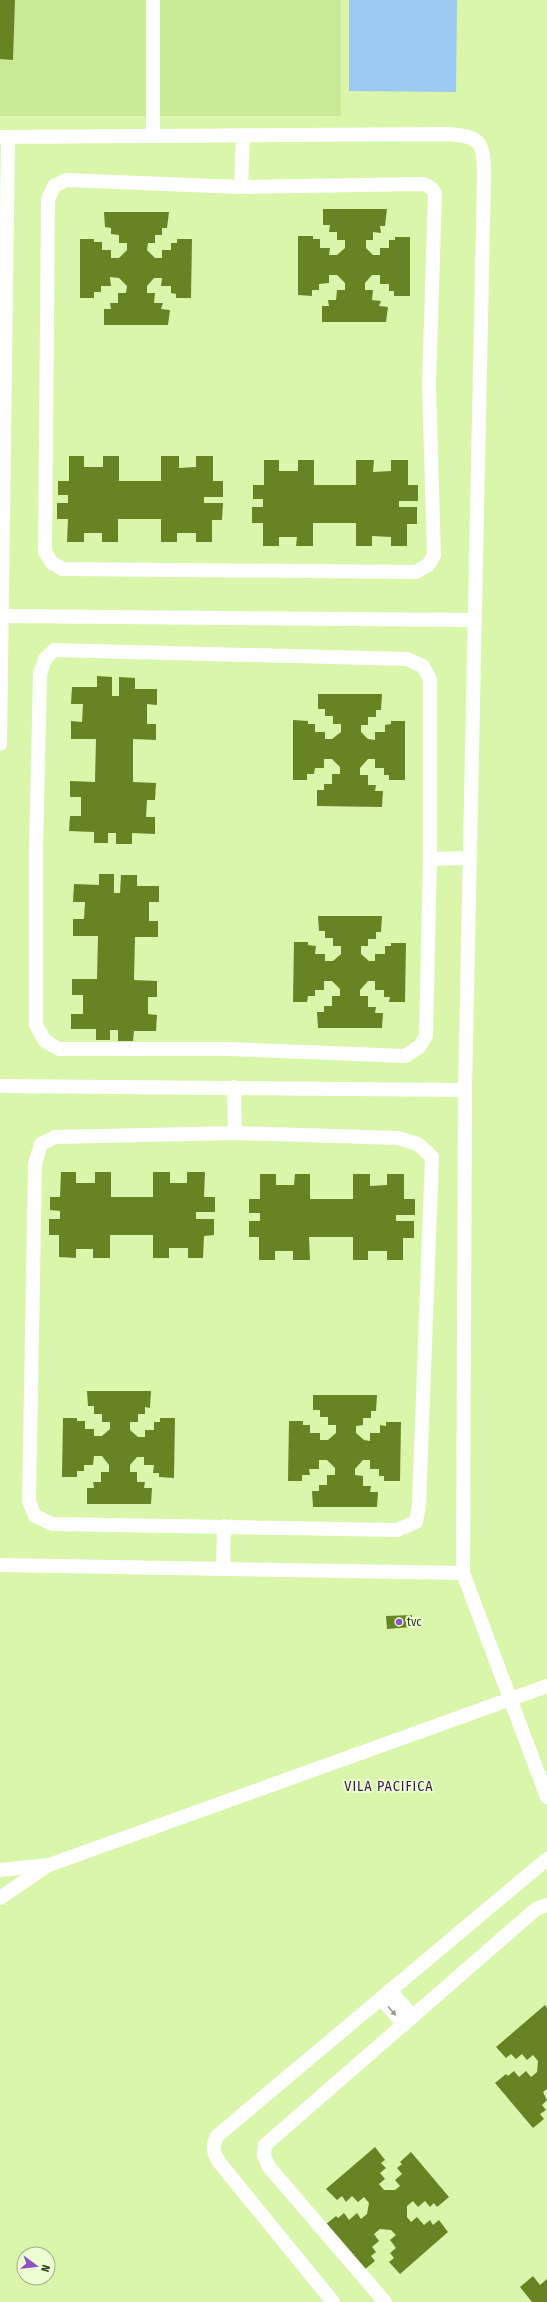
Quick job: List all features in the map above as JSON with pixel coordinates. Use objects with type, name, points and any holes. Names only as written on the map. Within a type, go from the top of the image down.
[{"type":"street","points":[[153,0],[153,136]]},
{"type":"street","points":[[0,744],[4,138],[447,134],[470,136],[478,140],[482,149],[484,176],[465,1090],[463,1573],[547,1797]]},
{"type":"street","points":[[241,187],[243,136]]},
{"type":"street","points":[[66,180],[241,187],[424,184],[431,188],[435,193],[429,384],[434,556],[428,565],[416,572],[63,569],[52,563],[45,552],[48,200],[54,186],[66,180]]},
{"type":"street","points":[[1,616],[475,620]]},
{"type":"street","points":[[54,650],[407,659],[423,666],[430,678],[430,858],[426,1036],[419,1047],[404,1056],[229,1049],[59,1049],[45,1041],[36,1025],[36,852],[40,674],[46,659],[54,650]]},
{"type":"street","points":[[430,858],[469,858]]},
{"type":"street","points":[[0,1086],[465,1090]]},
{"type":"street","points":[[234,1087],[235,1133]]},
{"type":"street","points":[[235,1133],[398,1138],[418,1144],[432,1157],[419,1505],[416,1522],[397,1530],[224,1526],[52,1524],[35,1516],[29,1501],[35,1164],[41,1144],[55,1138],[235,1133]]},
{"type":"street","points":[[223,1568],[224,1526]]},
{"type":"street","points":[[0,1565],[463,1573]]},
{"type":"street","points":[[0,1898],[49,1865],[510,1698],[547,1686]]},
{"type":"street","points":[[333,2302],[219,2162],[214,2154],[213,2145],[217,2136],[547,1859]]},
{"type":"street","points":[[0,1870],[49,1865]]},
{"type":"street","points":[[385,2302],[269,2167],[264,2156],[265,2144],[274,2134],[408,2021],[536,1909],[547,1905]]},
{"type":"street","points":[[385,1994],[408,2021]]},
{"type":"shaded area","points":[[0,0],[341,0],[341,116],[0,116]]},
{"type":"water","points":[[349,0],[457,0],[456,92],[349,91]]},
{"type":"building","points":[[0,0],[15,0],[13,60],[0,59]]},
{"type":"building","points":[[323,209],[387,209],[385,226],[380,226],[381,233],[373,232],[373,240],[366,240],[366,248],[373,255],[380,255],[380,248],[389,248],[389,240],[395,240],[395,237],[410,237],[410,296],[394,296],[394,291],[389,291],[389,284],[380,284],[380,275],[372,275],[365,283],[365,290],[373,290],[372,300],[381,301],[379,306],[388,307],[386,322],[322,322],[322,306],[329,306],[328,300],[336,300],[337,290],[345,290],[345,283],[337,275],[329,275],[329,283],[319,284],[319,290],[312,290],[312,296],[298,295],[298,236],[313,236],[313,239],[320,239],[320,248],[330,248],[329,255],[337,255],[345,248],[345,240],[337,240],[337,232],[329,232],[330,225],[323,225]]},
{"type":"building","points":[[104,212],[169,212],[167,228],[162,228],[162,235],[155,235],[155,243],[148,243],[147,250],[155,258],[162,258],[162,250],[171,250],[171,243],[177,243],[177,239],[192,239],[191,298],[176,298],[176,294],[171,293],[171,286],[161,286],[162,278],[154,278],[147,286],[147,293],[155,293],[154,303],[163,303],[161,309],[170,310],[168,325],[104,325],[104,309],[111,309],[110,303],[118,303],[118,293],[126,293],[127,286],[119,278],[110,277],[111,286],[101,286],[101,292],[94,292],[94,298],[80,298],[80,239],[94,239],[94,242],[102,242],[102,250],[111,250],[111,258],[119,258],[127,250],[127,243],[119,243],[119,235],[111,234],[111,228],[105,227]]},
{"type":"building","points":[[69,456],[84,456],[84,467],[103,467],[103,456],[119,456],[119,481],[161,481],[161,456],[179,456],[179,468],[196,467],[196,456],[213,456],[213,481],[223,481],[223,497],[204,497],[204,503],[223,503],[222,520],[212,520],[212,542],[196,542],[196,533],[177,533],[177,542],[161,542],[161,519],[118,519],[118,542],[102,542],[102,533],[84,533],[84,542],[67,542],[68,519],[57,519],[57,503],[68,503],[68,495],[58,495],[58,481],[69,481]]},
{"type":"building","points":[[264,460],[279,460],[279,471],[298,471],[298,460],[314,460],[314,485],[356,485],[356,460],[374,460],[373,472],[391,471],[391,460],[408,460],[408,485],[418,485],[418,501],[399,501],[399,507],[417,507],[417,524],[407,524],[407,546],[391,546],[391,537],[372,536],[372,546],[356,546],[356,523],[313,523],[313,546],[296,546],[297,537],[279,537],[279,546],[263,546],[263,523],[252,523],[252,507],[263,507],[263,499],[253,499],[253,485],[264,485]]},
{"type":"building","points":[[97,676],[112,677],[112,696],[119,696],[119,677],[135,678],[135,689],[157,689],[157,705],[147,704],[147,724],[156,724],[156,740],[133,739],[133,782],[156,783],[155,800],[147,800],[146,817],[155,817],[155,834],[132,833],[132,844],[116,844],[116,833],[108,833],[108,843],[94,843],[94,832],[69,831],[70,816],[81,816],[81,797],[70,797],[70,781],[95,782],[96,739],[71,739],[71,721],[82,722],[83,704],[71,704],[72,687],[97,687]]},
{"type":"building","points":[[318,694],[382,694],[381,710],[376,710],[376,717],[368,717],[368,725],[361,725],[361,732],[368,739],[375,740],[375,732],[385,732],[385,725],[391,724],[391,721],[405,721],[405,780],[389,780],[389,775],[384,775],[384,768],[375,768],[375,759],[368,759],[360,768],[360,775],[368,775],[368,785],[376,785],[375,791],[383,791],[382,807],[317,806],[317,790],[324,790],[324,784],[332,784],[332,774],[340,774],[340,767],[332,759],[324,759],[324,768],[315,768],[314,774],[307,774],[307,780],[293,780],[293,720],[308,721],[308,724],[315,724],[315,732],[325,732],[325,739],[332,739],[341,732],[341,724],[333,724],[333,716],[325,716],[325,709],[318,709]]},
{"type":"building","points":[[99,874],[114,874],[114,893],[120,893],[121,875],[137,875],[137,886],[159,886],[159,902],[149,902],[149,921],[158,921],[158,937],[135,937],[134,980],[157,981],[157,997],[148,997],[148,1014],[157,1015],[156,1031],[134,1031],[133,1041],[118,1041],[118,1030],[110,1030],[110,1040],[96,1040],[96,1029],[71,1029],[71,1014],[83,1014],[83,995],[72,995],[72,979],[97,979],[98,936],[73,936],[73,919],[84,919],[85,902],[73,902],[74,884],[99,885]]},
{"type":"building","points":[[318,916],[382,916],[381,932],[376,932],[376,939],[368,939],[368,946],[361,946],[361,954],[369,961],[375,961],[375,954],[385,954],[385,946],[391,946],[391,943],[406,943],[405,1002],[389,1002],[390,997],[384,997],[384,990],[375,990],[375,981],[368,981],[360,990],[360,996],[368,996],[368,1007],[376,1007],[375,1013],[383,1013],[382,1028],[318,1028],[317,1012],[324,1012],[324,1006],[332,1006],[332,996],[340,996],[340,989],[332,981],[324,981],[324,990],[315,990],[315,996],[308,996],[307,1002],[293,1002],[294,942],[308,942],[308,945],[316,946],[315,954],[325,954],[325,961],[333,961],[341,954],[341,946],[333,946],[333,938],[325,938],[325,931],[319,931]]},
{"type":"building","points":[[61,1172],[76,1172],[76,1183],[95,1183],[95,1172],[111,1172],[111,1197],[153,1197],[153,1172],[170,1172],[170,1183],[187,1183],[187,1172],[205,1172],[204,1197],[215,1197],[215,1212],[196,1212],[196,1219],[214,1219],[214,1235],[204,1236],[203,1258],[188,1258],[188,1248],[169,1248],[169,1258],[153,1258],[153,1235],[110,1235],[110,1258],[93,1258],[93,1249],[76,1249],[76,1258],[59,1257],[59,1235],[49,1235],[49,1219],[60,1219],[60,1211],[50,1210],[50,1197],[60,1197]]},
{"type":"building","points":[[260,1174],[276,1174],[276,1185],[294,1185],[295,1174],[310,1174],[310,1199],[353,1199],[353,1174],[370,1174],[370,1186],[387,1185],[387,1174],[404,1174],[404,1199],[415,1199],[415,1215],[396,1215],[396,1221],[414,1221],[414,1238],[403,1238],[403,1260],[387,1260],[387,1251],[368,1251],[368,1260],[353,1260],[353,1237],[309,1237],[310,1260],[293,1260],[293,1251],[275,1251],[275,1260],[259,1260],[259,1237],[249,1237],[249,1221],[260,1221],[260,1213],[249,1213],[249,1199],[260,1199]]},
{"type":"building","points":[[87,1391],[151,1391],[150,1408],[145,1407],[145,1414],[138,1414],[138,1422],[130,1422],[130,1430],[138,1437],[145,1437],[145,1430],[154,1430],[154,1422],[160,1422],[160,1418],[175,1418],[174,1478],[159,1477],[159,1473],[153,1473],[154,1465],[144,1465],[144,1457],[137,1457],[130,1465],[130,1472],[137,1472],[137,1482],[145,1482],[144,1488],[152,1488],[151,1504],[87,1504],[87,1488],[94,1488],[93,1482],[101,1482],[101,1472],[109,1472],[109,1465],[102,1456],[94,1456],[93,1465],[84,1465],[84,1471],[77,1471],[77,1477],[62,1477],[63,1418],[77,1418],[77,1421],[85,1421],[85,1429],[94,1429],[94,1436],[102,1436],[110,1429],[110,1422],[102,1422],[102,1414],[94,1414],[94,1406],[88,1406]]},
{"type":"building","points":[[313,1395],[377,1395],[376,1411],[371,1411],[371,1418],[363,1418],[363,1425],[356,1426],[356,1433],[364,1440],[370,1441],[370,1433],[380,1433],[380,1425],[386,1426],[386,1422],[401,1422],[400,1481],[384,1481],[384,1476],[379,1476],[379,1469],[370,1469],[370,1460],[363,1460],[355,1469],[355,1475],[363,1476],[363,1486],[371,1486],[370,1492],[378,1492],[377,1507],[313,1507],[312,1491],[319,1491],[319,1485],[327,1485],[327,1475],[335,1475],[335,1468],[327,1460],[319,1460],[319,1469],[309,1469],[310,1475],[302,1475],[302,1481],[288,1481],[289,1421],[303,1421],[303,1425],[310,1425],[310,1433],[320,1433],[320,1440],[328,1440],[336,1433],[336,1425],[328,1425],[328,1417],[320,1417],[320,1410],[313,1410]]},
{"type":"building","name":"tvc","points":[[412,1615],[412,1627],[387,1629],[386,1616]]},
{"type":"building","points":[[545,2005],[547,2008],[547,2089],[543,2092],[547,2100],[542,2105],[546,2110],[540,2114],[544,2119],[533,2128],[495,2083],[506,2074],[508,2076],[514,2071],[519,2077],[526,2071],[531,2077],[537,2072],[538,2061],[533,2055],[527,2060],[522,2054],[516,2059],[511,2054],[506,2058],[496,2047]]},
{"type":"building","points":[[375,2147],[385,2160],[381,2163],[386,2168],[380,2173],[385,2179],[379,2184],[384,2190],[395,2190],[400,2186],[395,2180],[402,2174],[397,2168],[402,2164],[400,2162],[411,2152],[449,2197],[437,2207],[434,2203],[430,2207],[425,2201],[418,2207],[413,2201],[407,2206],[407,2217],[411,2222],[417,2217],[424,2225],[430,2220],[433,2225],[439,2220],[448,2232],[400,2274],[389,2262],[394,2258],[390,2253],[396,2248],[390,2240],[396,2235],[391,2230],[380,2229],[374,2234],[379,2241],[372,2247],[376,2252],[371,2256],[375,2261],[364,2270],[325,2225],[336,2216],[338,2218],[344,2213],[349,2220],[357,2213],[361,2219],[367,2214],[369,2203],[364,2197],[358,2202],[352,2196],[346,2202],[342,2196],[337,2200],[326,2189]]},
{"type":"building","points":[[533,2276],[540,2285],[547,2279],[547,2302],[532,2302],[520,2287]]},
{"type":"place","name":"tvc","points":[[399,1622]]},
{"type":"district","name":"VILA PACIFICA","points":[[389,1786]]}]
